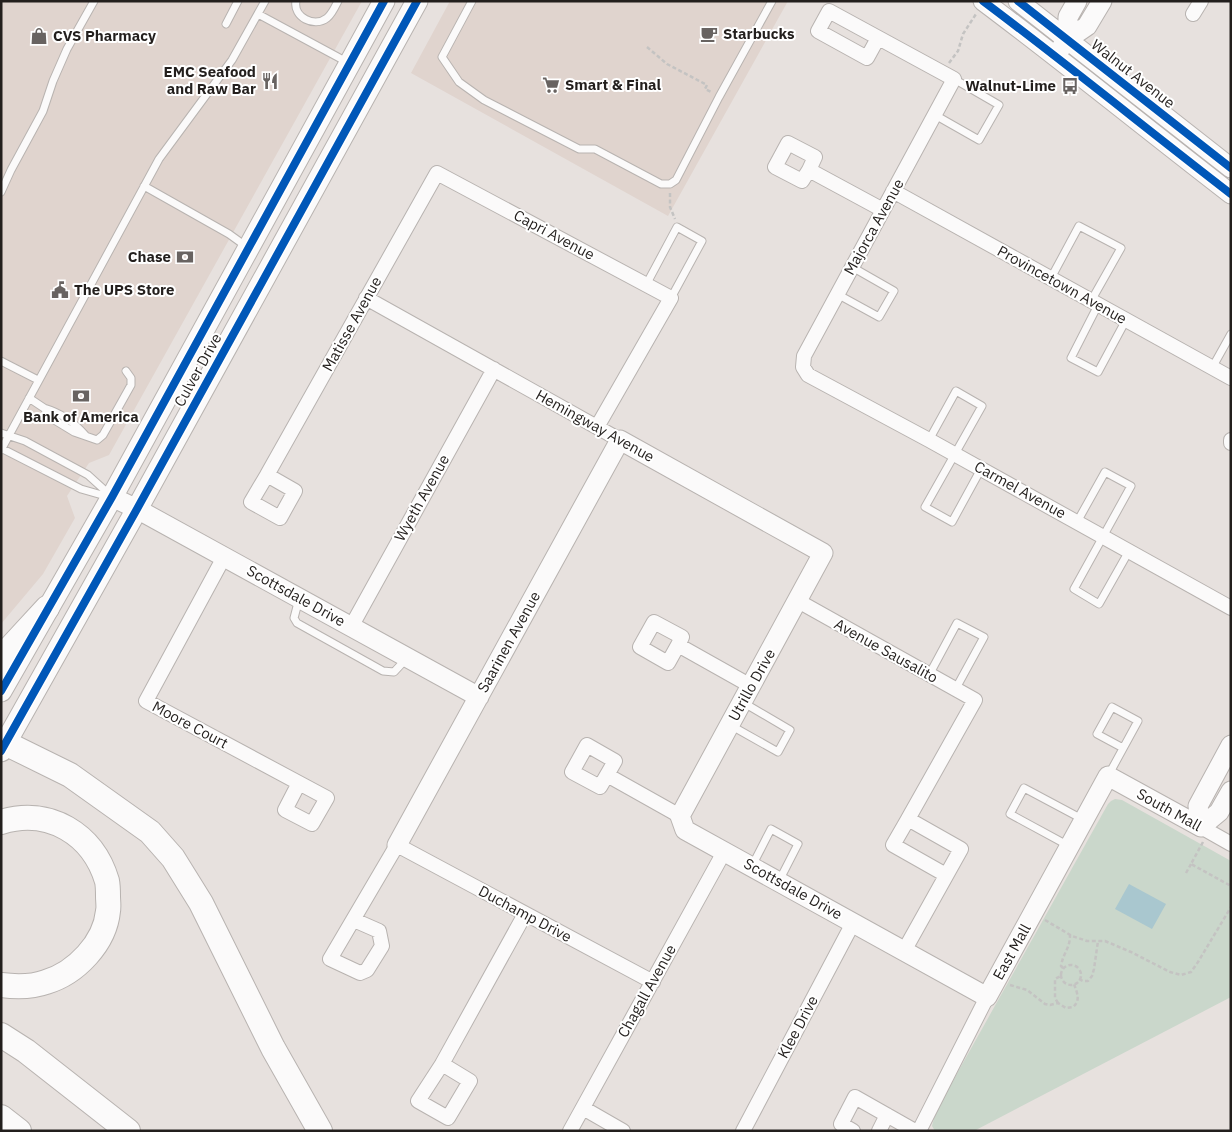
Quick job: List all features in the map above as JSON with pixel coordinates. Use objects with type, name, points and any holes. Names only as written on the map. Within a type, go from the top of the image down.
[{"type":"highway","points":[[1,658],[47,608]]},
{"type":"highway","points":[[3,745],[25,752],[70,775],[150,832],[173,858],[201,903],[273,1048],[320,1131]]},
{"type":"highway","points":[[1,822],[21,817],[48,819],[68,827],[97,858],[108,882],[108,912],[103,930],[94,947],[71,970],[58,978],[36,985],[17,987],[1,985]]},
{"type":"highway","points":[[1,1035],[26,1051],[128,1131]]},
{"type":"highway","points":[[1,1117],[19,1131]]},
{"type":"main road","name":"Culver Drive","points":[[1,691],[112,497],[384,1]]},
{"type":"main road","name":"Culver Drive","points":[[3,745],[137,509],[416,1]]},
{"type":"main road","points":[[234,333],[234,315],[257,267],[257,258],[249,248]]},
{"type":"street","name":"Walnut Avenue","points":[[1018,1],[1231,168]]},
{"type":"street","points":[[1068,39],[1068,17],[1077,1]]},
{"type":"street","points":[[1056,55],[1068,39],[1087,26],[1102,1]]},
{"type":"street","points":[[1194,14],[1201,1]]},
{"type":"street","points":[[981,5],[1056,55],[1106,97],[1231,194]]},
{"type":"street","points":[[878,38],[949,76]]},
{"type":"street","name":"Majorca Avenue","points":[[808,376],[803,368],[804,356],[935,115],[949,76]]},
{"type":"street","points":[[809,170],[883,210]]},
{"type":"street","name":"Capri Avenue","points":[[437,173],[671,298]]},
{"type":"street","name":"Matisse Avenue","points":[[267,475],[437,173]]},
{"type":"street","name":"Provincetown Avenue","points":[[893,191],[1231,378]]},
{"type":"street","name":"Hemingway Avenue","points":[[366,298],[823,553]]},
{"type":"street","points":[[597,426],[671,298]]},
{"type":"street","name":"Wyeth Avenue","points":[[351,627],[494,369]]},
{"type":"street","name":"Carmel Avenue","points":[[808,376],[955,454],[1231,608]]},
{"type":"street","name":"Saarinen Avenue","points":[[397,844],[620,440]]},
{"type":"street","name":"Scottsdale Drive","points":[[112,497],[479,697]]},
{"type":"street","name":"Utrillo Drive","points":[[680,816],[823,553]]},
{"type":"street","name":"Moore Court","points":[[224,557],[146,701],[300,783]]},
{"type":"street","name":"Avenue Sausalito","points":[[798,601],[975,700],[908,819]]},
{"type":"street","points":[[678,645],[747,694]]},
{"type":"street","points":[[1204,829],[1198,806],[1231,745]]},
{"type":"street","name":"Scottsdale Drive","points":[[607,775],[680,816],[685,830],[987,997]]},
{"type":"street","name":"South Mall","points":[[1108,776],[1231,844]]},
{"type":"street","name":"East Mall","points":[[919,1131],[996,980],[1108,776]]},
{"type":"street","points":[[1204,829],[1219,812],[1231,791]]},
{"type":"street","points":[[904,951],[962,849],[908,819],[893,846],[946,875]]},
{"type":"street","points":[[354,920],[397,844]]},
{"type":"street","name":"Duchamp Drive","points":[[397,844],[653,982]]},
{"type":"street","name":"Chagall Avenue","points":[[570,1131],[724,852]]},
{"type":"street","points":[[442,1064],[525,914]]},
{"type":"street","name":"Klee Drive","points":[[744,1131],[853,923]]},
{"type":"street","points":[[853,1131],[841,1124],[855,1097],[915,1131]]},
{"type":"street","points":[[583,1108],[623,1131]]},
{"type":"street","points":[[879,1131],[888,1114]]},
{"type":"lane","points":[[1,192],[43,111],[67,49],[94,1]]},
{"type":"lane","points":[[226,24],[238,1]]},
{"type":"lane","points":[[112,497],[81,489],[2,449],[159,159],[232,60],[266,1]]},
{"type":"lane","points":[[296,1],[295,6],[298,13],[304,19],[312,22],[326,19],[338,1]]},
{"type":"lane","points":[[472,1],[442,58],[459,82],[484,100],[579,148],[595,149],[661,184],[670,184],[676,180],[719,96],[772,1]]},
{"type":"lane","points":[[258,14],[350,64]]},
{"type":"lane","points":[[935,115],[979,140],[999,105],[949,76]]},
{"type":"lane","points":[[144,186],[229,234],[249,248]]},
{"type":"lane","points":[[1050,278],[1079,226],[1121,248],[1071,358],[1098,372],[1126,320]]},
{"type":"lane","points":[[646,284],[677,227],[702,241],[671,298]]},
{"type":"lane","points":[[837,294],[879,317],[894,291],[852,267]]},
{"type":"lane","points":[[1212,368],[1231,334]]},
{"type":"lane","points":[[1,361],[38,380]]},
{"type":"lane","points":[[28,398],[44,408],[51,418],[74,432],[97,440],[103,435],[131,384],[131,378],[126,371]]},
{"type":"lane","points":[[929,440],[956,391],[982,406],[925,507],[952,522],[981,469]]},
{"type":"lane","points":[[1,434],[11,435],[26,441],[88,475],[112,497]]},
{"type":"lane","points":[[1077,522],[1106,472],[1131,486],[1074,589],[1099,604],[1129,551]]},
{"type":"lane","points":[[299,598],[294,618],[297,622],[383,671],[394,672],[407,658]]},
{"type":"lane","points":[[929,675],[957,623],[984,637],[955,690]]},
{"type":"lane","points":[[730,725],[778,752],[790,730],[747,694]]},
{"type":"lane","points":[[1108,776],[1138,721],[1112,707],[1098,734],[1123,748]]},
{"type":"lane","points":[[1070,846],[1010,814],[1024,788],[1084,820]]},
{"type":"lane","points":[[752,867],[771,829],[798,844],[778,881]]},
{"type":"path","points":[[949,76],[963,34],[973,22],[981,5]]},
{"type":"path","points":[[647,47],[667,64],[707,85],[705,89],[719,96]]},
{"type":"path","points":[[670,184],[670,207],[677,227]]},
{"type":"path","points":[[1186,873],[1204,829]]},
{"type":"path","points":[[1191,864],[1231,886]]},
{"type":"path","points":[[1033,913],[1070,935],[1087,941],[1105,941],[1135,952],[1170,972],[1181,975],[1191,972],[1231,907]]},
{"type":"path","points":[[1063,968],[1071,965],[1076,966],[1080,972],[1079,979],[1074,984],[1064,982],[1061,976],[1063,968],[1061,966],[1062,959],[1070,944],[1070,935]]},
{"type":"path","points":[[1079,979],[1088,981],[1092,976],[1098,941]]},
{"type":"path","points":[[1061,976],[1055,979],[1055,998],[1058,1003],[1066,1008],[1073,1008],[1077,1004],[1078,997],[1074,984]]},
{"type":"path","points":[[996,980],[1026,990],[1045,1004],[1058,1003]]},
{"type":"shaded area","points":[[1,1],[362,1],[109,455],[89,463],[67,496],[75,518],[43,574],[1,624]]},
{"type":"shaded area","points":[[450,1],[788,1],[668,216],[411,73]]},
{"type":"shaded area","points":[[1115,799],[1122,800],[1231,861],[1231,997],[974,1131],[935,1131],[932,1126],[936,1111],[1108,804]]},
{"type":"water","points":[[1129,884],[1166,904],[1152,929],[1115,909]]},
{"type":"cycle path","points":[[1,691],[112,497],[384,1]]},
{"type":"cycle path","points":[[1,751],[137,509],[417,1]]},
{"type":"cycle path","points":[[983,1],[1231,194]]},
{"type":"cycle path","points":[[1018,1],[1231,168]]},
{"type":"place","name":"Starbucks","points":[[709,34]]},
{"type":"place","name":"CVS Pharmacy","points":[[39,36]]},
{"type":"place","name":"EMC Seafood and Raw Bar","points":[[270,81]]},
{"type":"place","name":"Smart & Final","points":[[551,85]]},
{"type":"place","name":"Walnut-Lime","points":[[1070,86]]},
{"type":"place","name":"Chase","points":[[185,257]]},
{"type":"place","name":"The UPS Store","points":[[60,290]]},
{"type":"place","name":"Bank of America","points":[[81,396]]}]
